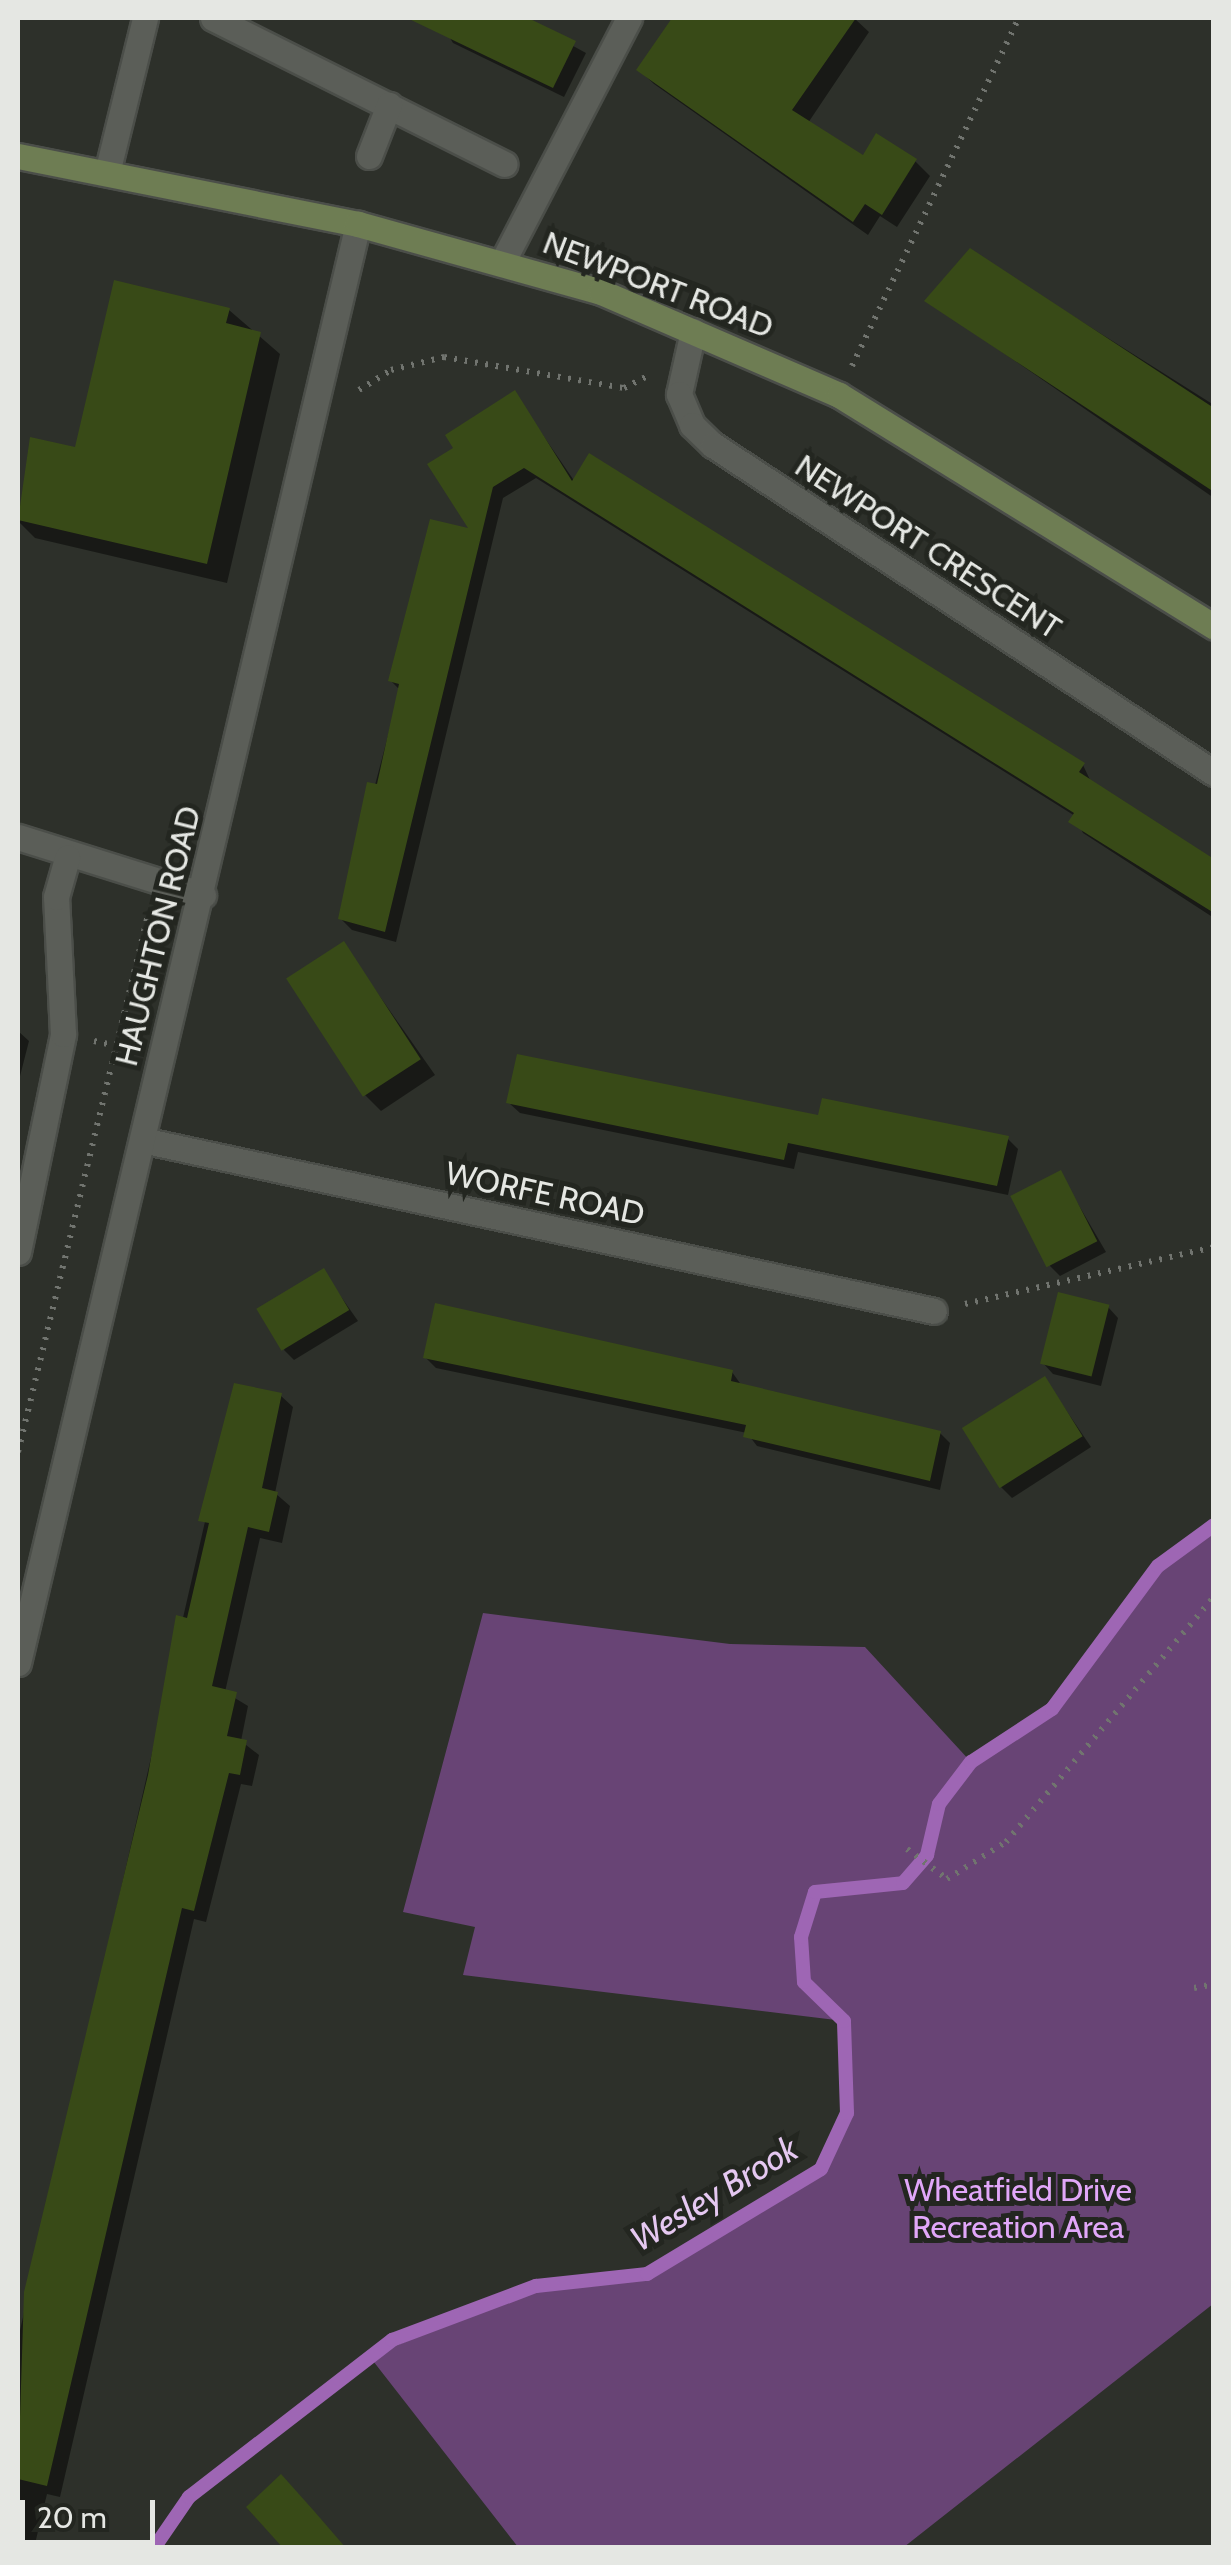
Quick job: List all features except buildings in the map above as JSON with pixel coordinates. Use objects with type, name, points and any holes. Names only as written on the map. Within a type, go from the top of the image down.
[{"type":"main road","name":"NEWPORT ROAD","points":[[18,156],[358,224],[503,261],[693,331],[839,394],[1214,627]]},
{"type":"street","points":[[107,173],[145,18]]},
{"type":"street","points":[[213,18],[504,164]]},
{"type":"street","points":[[503,261],[629,18]]},
{"type":"street","points":[[369,156],[389,105]]},
{"type":"street","name":"HAUGHTON ROAD","points":[[18,1663],[203,896],[358,224]]},
{"type":"street","name":"NEWPORT CRESCENT","points":[[693,331],[682,358],[679,394],[692,426],[714,445],[1214,772]]},
{"type":"street","points":[[18,836],[66,858],[203,896]]},
{"type":"street","points":[[18,1252],[62,1034],[56,898],[66,858]]},
{"type":"street","name":"WORFE ROAD","points":[[142,1140],[934,1311]]},
{"type":"path","points":[[839,394],[1019,18]]},
{"type":"path","points":[[359,390],[391,370],[444,357],[624,388],[682,358]]},
{"type":"path","points":[[18,1452],[126,1031],[152,884]]},
{"type":"path","points":[[934,1311],[1214,1247]]},
{"type":"path","points":[[908,1849],[947,1879],[1006,1842],[1214,1597]]},
{"type":"path","points":[[1194,1988],[1214,1984]]},
{"type":"green space","name":"Wheatfield Drive Recreation Area","points":[[1213,1525],[1213,2304],[904,2547],[518,2547],[370,2357],[536,2286],[647,2274],[821,2169],[847,2113],[844,2021],[463,1975],[475,1927],[403,1912],[483,1613],[730,1644],[865,1647],[971,1762],[1052,1709],[1158,1566]]},
{"type":"waterway","name":"Wesley Brook","points":[[154,2548],[189,2497],[392,2340],[536,2286],[647,2274],[821,2169],[847,2113],[844,2021],[804,1982],[801,1937],[815,1892],[903,1883],[927,1855],[939,1804],[971,1762],[1052,1709],[1158,1566],[1214,1525]]}]
